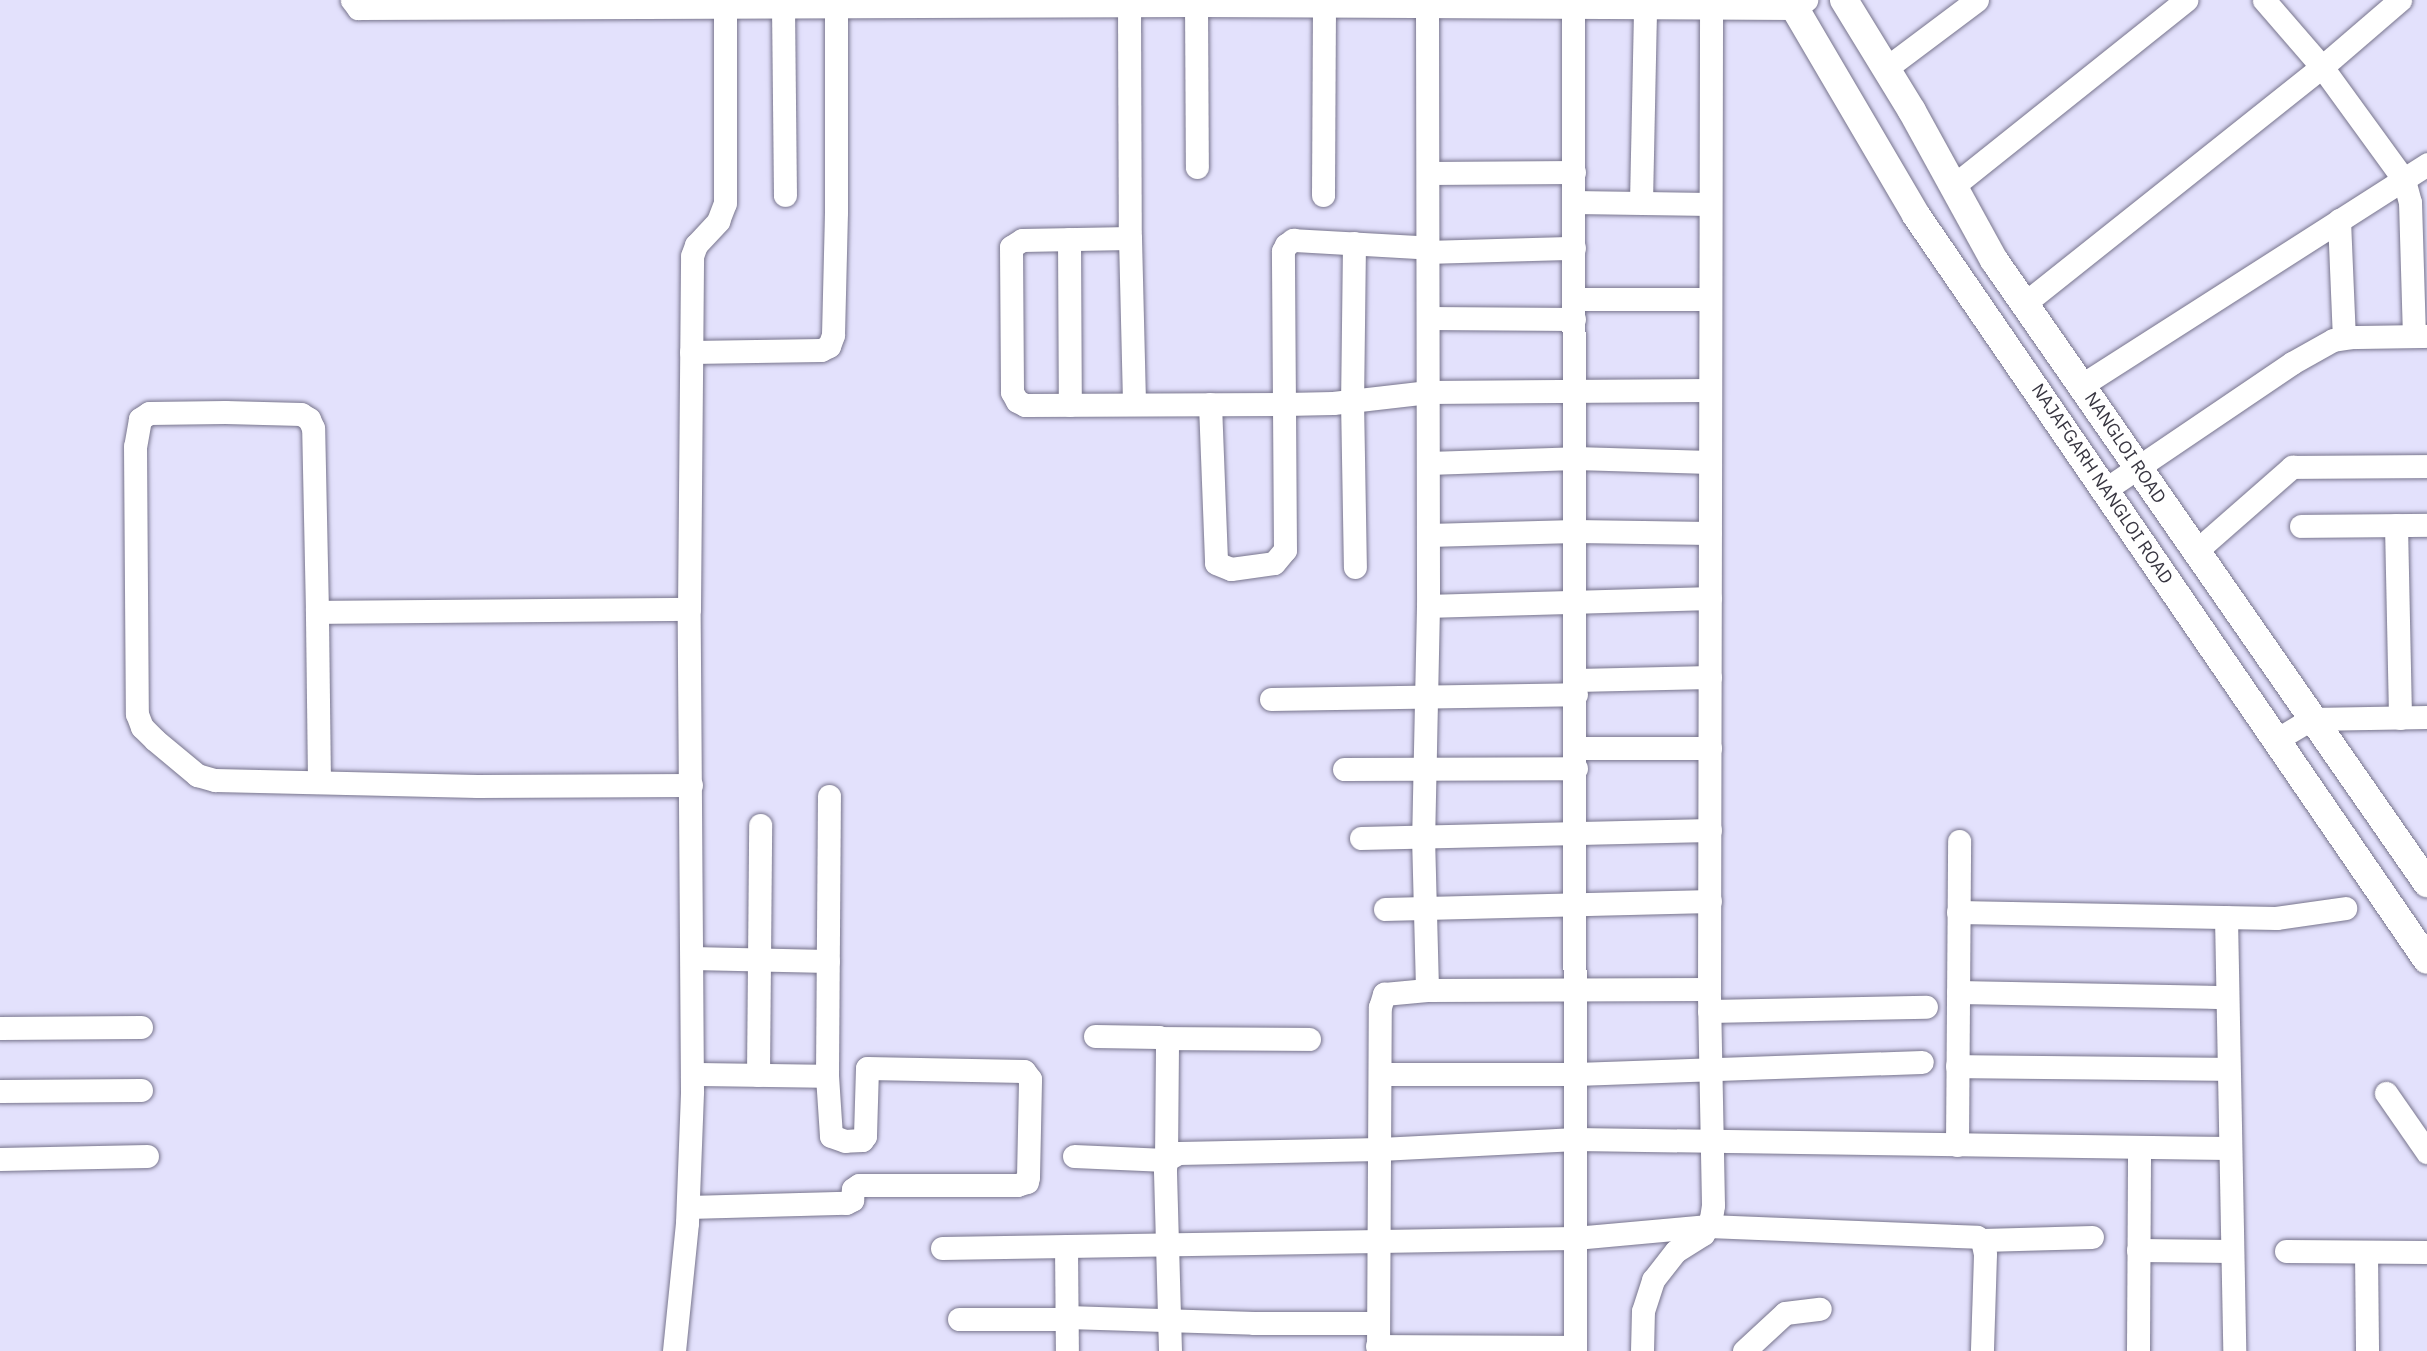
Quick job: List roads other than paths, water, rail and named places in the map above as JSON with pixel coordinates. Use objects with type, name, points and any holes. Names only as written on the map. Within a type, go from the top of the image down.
[{"type":"main road","name":"NANGLOI ROAD","points":[[1844,0],[1912,111],[1994,260],[2427,883]]},
{"type":"main road","name":"NAJAFGARH NANGLOI ROAD","points":[[1797,3],[1916,215],[2427,960]]},
{"type":"street","points":[[352,0],[358,8],[410,3],[725,3],[783,6],[807,3],[1129,5],[1196,2],[1324,7],[1573,8],[1711,8],[1797,3]]},
{"type":"street","points":[[1885,69],[1977,0]]},
{"type":"street","points":[[1952,187],[2186,0]]},
{"type":"street","points":[[2106,489],[2292,363],[2344,337],[2420,336],[2410,202],[2403,180],[2322,67],[2264,0]]},
{"type":"street","points":[[2025,303],[2322,67],[2400,0]]},
{"type":"street","points":[[1196,2],[1197,167]]},
{"type":"street","points":[[674,1351],[688,1207],[692,1074],[689,609],[692,256],[696,245],[718,221],[725,202],[725,3]]},
{"type":"street","points":[[691,352],[821,350],[830,346],[833,335],[836,212],[836,5]]},
{"type":"street","points":[[1129,5],[1134,404]]},
{"type":"street","points":[[783,6],[785,195]]},
{"type":"street","points":[[1323,195],[1324,7]]},
{"type":"street","points":[[1427,7],[1429,173],[1424,249],[1428,318],[1428,535],[1423,836],[1427,990]]},
{"type":"street","points":[[1573,8],[1576,603],[1576,687],[1576,758],[1576,832],[1576,904],[1576,990],[1576,1139],[1575,1349],[1378,1348],[1381,1000],[1391,992],[1576,990],[1709,1000],[1926,1007]]},
{"type":"street","points":[[1641,202],[1645,8]]},
{"type":"street","points":[[1642,1351],[1643,1311],[1653,1280],[1676,1251],[1703,1234],[1708,1226],[1713,1205],[1709,1000],[1711,8]]},
{"type":"street","points":[[2082,384],[2427,164]]},
{"type":"street","points":[[1429,173],[1574,172]]},
{"type":"street","points":[[1574,202],[1710,204]]},
{"type":"street","points":[[2339,220],[2344,337]]},
{"type":"street","points":[[1130,237],[1017,241],[1009,252],[1012,392],[1025,405],[1285,404],[1428,392],[1710,390]]},
{"type":"street","points":[[1069,239],[1070,405]]},
{"type":"street","points":[[1210,404],[1213,556],[1222,568],[1274,563],[1284,550],[1286,245],[1293,240],[1424,249],[1574,248]]},
{"type":"street","points":[[1354,243],[1352,400],[1355,567]]},
{"type":"street","points":[[1428,318],[1710,299]]},
{"type":"street","points":[[319,782],[313,428],[309,419],[301,414],[149,413],[141,419],[135,446],[137,714],[142,727],[197,775],[215,780],[556,787],[691,785]]},
{"type":"street","points":[[1428,463],[1575,458],[1710,461]]},
{"type":"street","points":[[2196,551],[2292,467],[2427,466]]},
{"type":"street","points":[[2396,525],[2400,718]]},
{"type":"street","points":[[2301,526],[2427,525]]},
{"type":"street","points":[[1428,535],[1575,531],[1710,533]]},
{"type":"street","points":[[1427,606],[1710,598]]},
{"type":"street","points":[[317,612],[689,609]]},
{"type":"street","points":[[1271,699],[1425,697],[1710,677]]},
{"type":"street","points":[[2276,740],[2311,719],[2427,717]]},
{"type":"street","points":[[1344,769],[1424,768],[1710,748]]},
{"type":"street","points":[[688,1207],[846,1203],[852,1200],[853,1189],[859,1185],[1017,1185],[1027,1182],[1028,1073],[867,1068],[865,1136],[862,1140],[845,1140],[831,1136],[827,1076],[830,796]]},
{"type":"street","points":[[758,1075],[760,825]]},
{"type":"street","points":[[1361,838],[1710,830]]},
{"type":"street","points":[[1957,1145],[1959,841]]},
{"type":"street","points":[[1385,909],[1710,901]]},
{"type":"street","points":[[1958,912],[2226,917],[2298,916],[2345,908]]},
{"type":"street","points":[[2226,917],[2228,1148],[2234,1351]]},
{"type":"street","points":[[692,958],[828,961]]},
{"type":"street","points":[[1958,992],[2227,998]]},
{"type":"street","points":[[0,1028],[141,1027]]},
{"type":"street","points":[[1096,1036],[1309,1039]]},
{"type":"street","points":[[1164,1038],[1168,1047],[1166,1244],[1170,1351]]},
{"type":"street","points":[[1381,1074],[1576,1074],[1922,1062]]},
{"type":"street","points":[[1957,1066],[2227,1069]]},
{"type":"street","points":[[692,1074],[827,1076]]},
{"type":"street","points":[[0,1091],[141,1090]]},
{"type":"street","points":[[2386,1093],[2427,1152]]},
{"type":"street","points":[[1074,1156],[1166,1160],[1178,1153],[1213,1150],[1380,1149],[1576,1139],[1713,1143],[2228,1148]]},
{"type":"street","points":[[2138,1351],[2139,1147]]},
{"type":"street","points":[[0,1159],[148,1156]]},
{"type":"street","points":[[942,1248],[1575,1238],[1708,1226],[1977,1237],[1982,1240],[2092,1237]]},
{"type":"street","points":[[1982,1240],[1985,1254],[1982,1351]]},
{"type":"street","points":[[1066,1246],[1067,1351]]},
{"type":"street","points":[[2138,1250],[2231,1251]]},
{"type":"street","points":[[2286,1251],[2427,1252]]},
{"type":"street","points":[[2366,1252],[2367,1351]]},
{"type":"street","points":[[1752,1349],[1785,1313],[1820,1309]]},
{"type":"street","points":[[959,1319],[1378,1323]]}]
